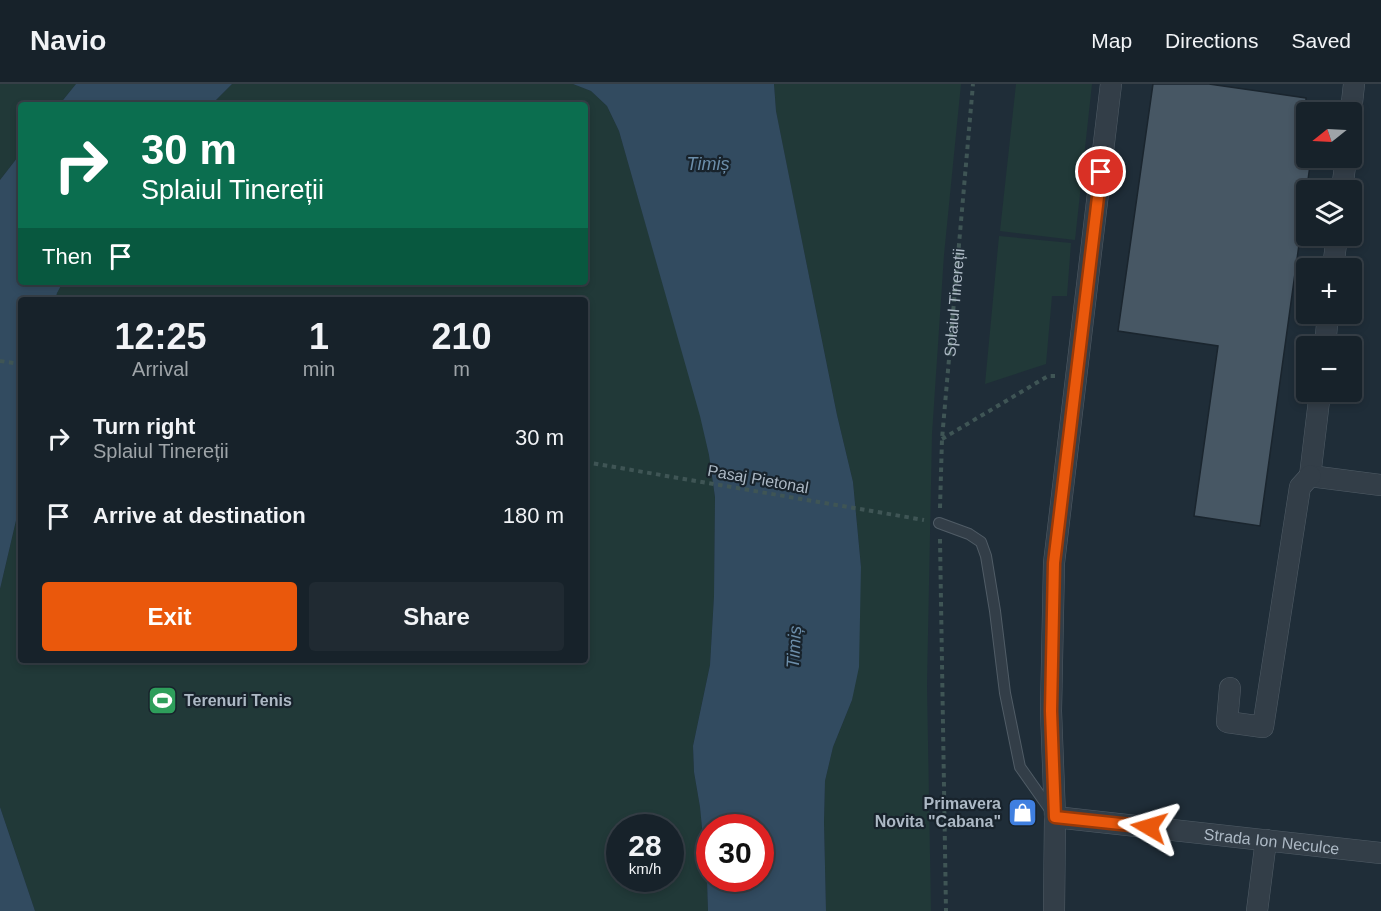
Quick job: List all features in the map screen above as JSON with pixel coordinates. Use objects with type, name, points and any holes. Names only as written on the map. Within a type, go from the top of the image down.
[{"type":"street","points":[[1054,911],[1055,817],[1051,711],[1054,563],[1111,84]]},
{"type":"street","points":[[1352,102],[1354,84]]},
{"type":"street","points":[[1230,688],[1227,722],[1263,727],[1300,487],[1310,476],[1319,402]]},
{"type":"street","points":[[1310,476],[1381,485]]},
{"type":"street","name":"Strada Ion Neculce","points":[[1055,817],[1381,853]]},
{"type":"street","points":[[1257,911],[1266,840]]},
{"type":"lane","points":[[939,524],[969,534],[981,542],[986,556],[1005,693],[1020,767],[1055,817]]},
{"type":"path","name":"Splaiul Tinereții","points":[[946,911],[939,524],[942,439],[973,84]]},
{"type":"path","points":[[0,361],[18,364]]},
{"type":"path","points":[[942,439],[1048,376],[1076,376]]},
{"type":"path","name":"Pasaj Pietonal","points":[[588,463],[927,520]]},
{"type":"green space","points":[[0,84],[76,84],[61,102],[18,102],[18,157],[0,180]]},
{"type":"green space","points":[[232,84],[573,84],[591,91],[607,106],[619,131],[701,416],[715,497],[714,596],[710,665],[693,746],[694,772],[701,814],[696,814],[696,892],[707,892],[708,911],[35,911],[0,807],[0,589],[18,512],[18,663],[588,663],[588,297],[56,297],[61,285],[588,285],[588,102],[214,102]]},
{"type":"green space","points":[[774,84],[961,84],[944,255],[932,434],[927,685],[931,911],[826,911],[825,781],[833,747],[852,700],[861,567],[853,482],[837,415],[776,111]]},
{"type":"green space","points":[[1016,84],[1092,84],[1075,240],[1000,231]]},
{"type":"green space","points":[[999,236],[1071,243],[1067,296],[1052,296],[1046,364],[985,384]]},
{"type":"water","points":[[76,84],[232,84],[214,102],[61,102]]},
{"type":"water","name":"Timiș","points":[[573,84],[774,84],[776,111],[837,415],[853,482],[861,567],[859,667],[852,700],[833,747],[825,781],[826,911],[708,911],[707,892],[774,892],[774,814],[701,814],[694,772],[693,746],[710,665],[714,596],[715,497],[700,416],[619,131],[607,106],[591,91]]},
{"type":"water","points":[[18,157],[18,285],[61,285],[56,297],[18,297],[18,512],[0,589],[0,180]]},
{"type":"water","points":[[0,807],[35,911],[0,911]]},
{"type":"building","points":[[1153,84],[1209,84],[1306,98],[1306,102],[1296,102],[1296,168],[1310,168],[1308,180],[1296,180],[1296,246],[1299,246],[1260,526],[1194,516],[1218,346],[1118,331]]},
{"type":"place","name":"Terenuri Tenis","points":[[163,700]]},
{"type":"place","name":"Primavera Novita \"Cabana\"","points":[[1022,812]]},
{"type":"route","points":[[1101,172],[1054,563],[1051,711],[1055,817],[1149,827]]}]
